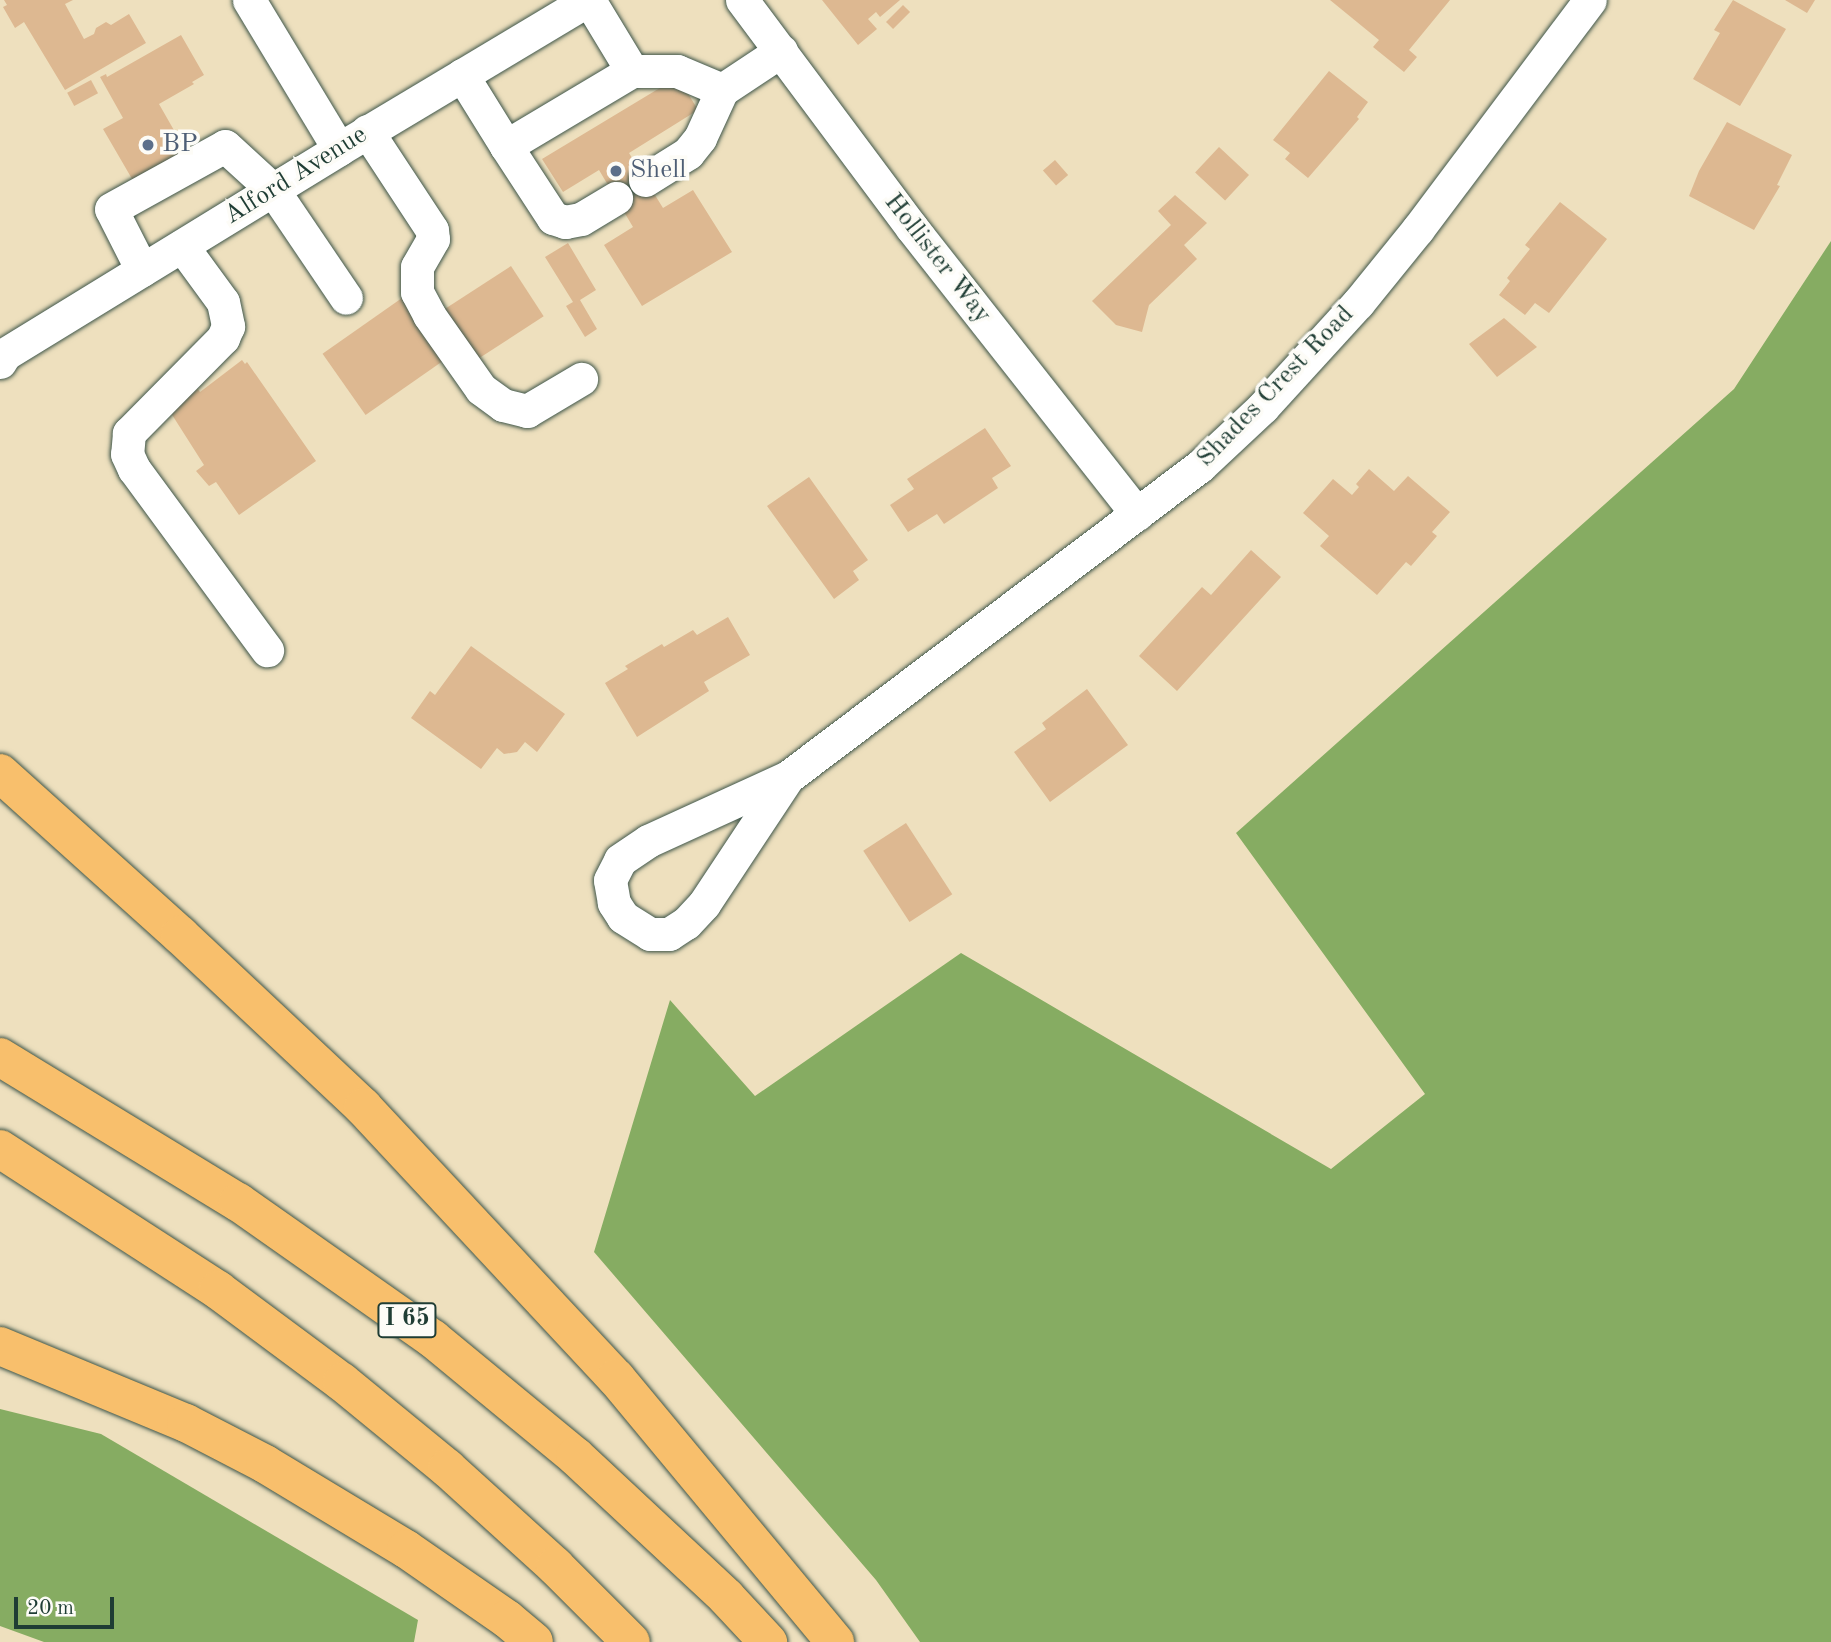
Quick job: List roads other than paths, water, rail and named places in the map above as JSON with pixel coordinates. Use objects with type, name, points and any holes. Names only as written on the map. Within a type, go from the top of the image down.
[{"type":"highway","points":[[0,773],[180,935],[363,1107],[616,1378],[835,1642]]},
{"type":"highway","name":"I 65","points":[[0,1057],[102,1116],[238,1202],[433,1339],[575,1456],[726,1597],[768,1642]]},
{"type":"highway","points":[[0,1149],[218,1290],[342,1382],[457,1477],[555,1566],[631,1642]]},
{"type":"highway","points":[[0,1346],[187,1423],[265,1464],[406,1549],[508,1619],[534,1642]]},
{"type":"street","points":[[250,0],[339,149]]},
{"type":"street","points":[[588,0],[632,71]]},
{"type":"street","name":"Alford Avenue","points":[[1,355],[588,0]]},
{"type":"street","name":"Hollister Way","points":[[742,0],[912,228],[1137,514]]},
{"type":"street","name":"Shades Crest Road","points":[[788,777],[704,904],[686,923],[668,934],[650,934],[623,917],[614,903],[610,880],[620,860],[648,841],[788,777],[1200,466],[1263,407],[1358,303],[1590,0]]},
{"type":"street","points":[[645,180],[694,145],[722,90],[781,51]]},
{"type":"street","points":[[506,146],[632,71],[677,71],[722,90]]},
{"type":"street","points":[[462,75],[553,218],[565,222],[581,219],[616,198]]},
{"type":"street","points":[[368,131],[432,230],[433,239],[418,267],[417,292],[429,316],[481,389],[503,405],[527,411],[581,379]]},
{"type":"street","points":[[142,271],[111,209],[225,146],[273,190],[346,298]]},
{"type":"street","points":[[182,246],[223,302],[228,326],[223,338],[137,422],[126,442],[127,454],[134,469],[267,650]]},
{"type":"place","name":"BP","points":[[148,145]]},
{"type":"place","name":"Shell","points":[[616,171]]}]
